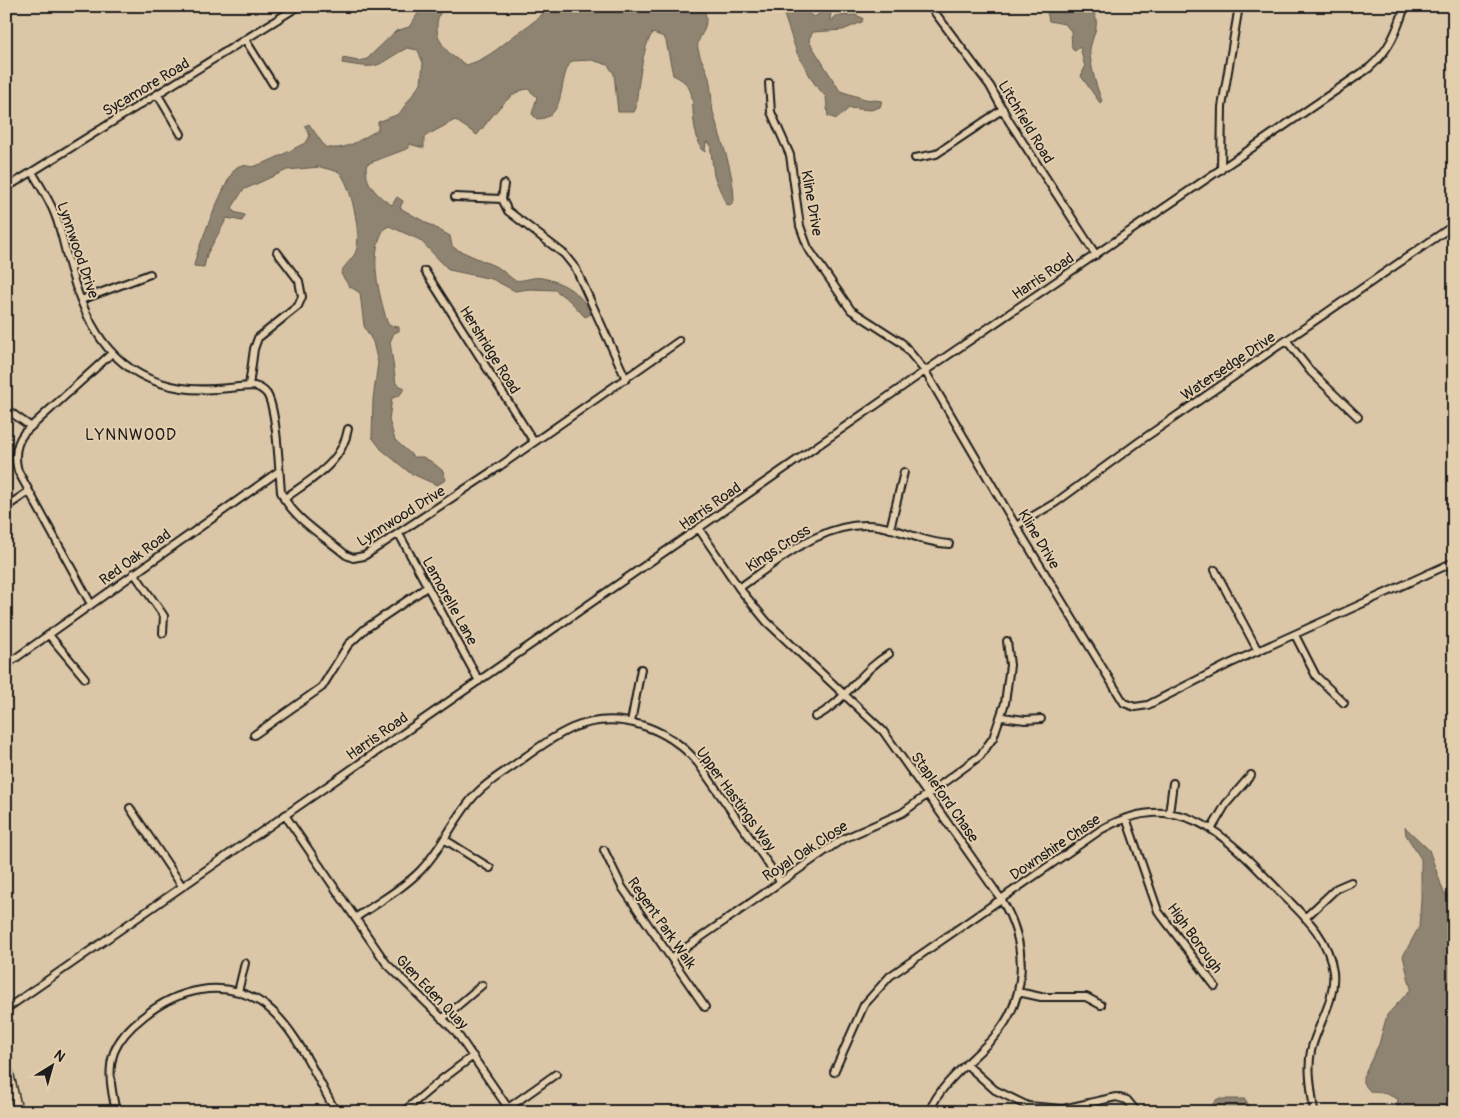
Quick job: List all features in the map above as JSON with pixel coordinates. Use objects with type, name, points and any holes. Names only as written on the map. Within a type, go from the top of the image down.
[{"type":"street","name":"Sycamore Road","points":[[6,188],[246,41],[299,6]]},
{"type":"street","name":"Litchfield Road","points":[[930,6],[990,86],[1096,255]]},
{"type":"street","points":[[1221,170],[1222,107],[1239,6]]},
{"type":"street","name":"Harris Road","points":[[6,1009],[925,371],[1378,61],[1392,41],[1405,6]]},
{"type":"street","points":[[246,41],[273,84]]},
{"type":"street","name":"Kline Drive","points":[[769,83],[772,112],[790,156],[800,226],[808,248],[851,310],[902,342],[925,371],[1016,526],[1124,703],[1135,707],[1148,704],[1258,651],[1454,562]]},
{"type":"street","points":[[158,95],[181,134]]},
{"type":"street","points":[[915,158],[936,154],[1003,109]]},
{"type":"street","name":"Lynnwood Drive","points":[[32,172],[55,213],[81,300],[97,331],[112,353],[129,370],[151,381],[192,390],[249,386]]},
{"type":"street","points":[[504,184],[502,199],[508,211],[571,261],[626,379]]},
{"type":"street","points":[[455,197],[502,199]]},
{"type":"street","name":"Watersedge Drive","points":[[1016,526],[1055,503],[1140,441],[1454,225]]},
{"type":"street","points":[[277,252],[300,281],[302,297],[298,306],[258,338],[254,350],[249,386],[263,390],[269,399],[284,498],[335,460],[344,445],[348,429]]},
{"type":"street","name":"Hershridge Road","points":[[425,271],[534,442]]},
{"type":"street","points":[[81,300],[150,274]]},
{"type":"street","name":"Lynnwood Drive","points":[[284,498],[294,511],[349,557],[364,556],[534,442],[679,341]]},
{"type":"street","points":[[1287,341],[1312,372],[1358,417]]},
{"type":"street","points":[[91,604],[28,492],[18,471],[15,458],[17,444],[30,426],[112,353]]},
{"type":"street","points":[[6,409],[30,426]]},
{"type":"street","name":"Red Oak Road","points":[[6,665],[279,472]]},
{"type":"street","points":[[890,529],[904,472]]},
{"type":"street","points":[[6,507],[28,492]]},
{"type":"street","name":"Kings Cross","points":[[739,588],[823,534],[836,529],[864,526],[890,529],[925,541],[949,544]]},
{"type":"street","name":"Stapleford Chase","points":[[699,528],[739,588],[783,638],[883,731],[1001,899],[1014,923],[1020,948],[1021,972],[1018,992],[1000,1029],[944,1086],[929,1112]]},
{"type":"street","name":"Lamorelle Lane","points":[[399,534],[479,681]]},
{"type":"street","points":[[1215,570],[1258,651]]},
{"type":"street","points":[[134,573],[164,616],[163,633]]},
{"type":"street","points":[[254,735],[322,687],[348,645],[365,629],[428,587]]},
{"type":"street","points":[[49,635],[85,678]]},
{"type":"street","points":[[1295,635],[1316,676],[1344,703]]},
{"type":"street","name":"Royal Oak Close","points":[[671,958],[841,840],[891,819],[980,756],[994,738],[1002,717],[1010,665],[1007,641]]},
{"type":"street","points":[[814,717],[833,707],[866,671],[889,654]]},
{"type":"street","points":[[631,722],[642,669]]},
{"type":"street","points":[[1002,717],[1025,720],[1041,719]]},
{"type":"street","name":"Upper Hastings Way","points":[[355,918],[409,881],[428,862],[467,804],[485,786],[554,738],[583,725],[611,721],[631,722],[664,734],[691,755],[780,882]]},
{"type":"street","points":[[1212,828],[1226,804],[1251,774]]},
{"type":"street","points":[[1169,814],[1173,783]]},
{"type":"street","points":[[130,808],[182,886]]},
{"type":"street","name":"Downshire Chase","points":[[834,1072],[857,1016],[876,990],[890,976],[1102,829],[1126,818],[1140,815],[1169,814],[1195,820],[1212,828],[1231,842],[1305,918],[1326,947],[1333,972],[1330,1002],[1311,1053],[1310,1070],[1314,1112]]},
{"type":"street","name":"Glen Eden Quay","points":[[284,815],[386,963],[456,1032],[510,1110]]},
{"type":"street","name":"High Borough","points":[[1126,818],[1158,911],[1215,986]]},
{"type":"street","points":[[444,839],[490,868]]},
{"type":"street","name":"Regent Park Walk","points":[[604,850],[622,887],[705,1007]]},
{"type":"street","points":[[1305,918],[1337,888],[1351,882]]},
{"type":"street","points":[[238,992],[245,963]]},
{"type":"street","points":[[442,1019],[482,985]]},
{"type":"street","points":[[116,1112],[110,1074],[112,1061],[119,1042],[132,1026],[165,1002],[190,992],[215,989],[238,992],[263,1004],[284,1024],[336,1112]]},
{"type":"street","points":[[1018,992],[1041,998],[1086,998],[1101,1004]]},
{"type":"street","points":[[403,1112],[473,1056]]},
{"type":"street","points":[[6,1061],[18,1112]]},
{"type":"street","points":[[966,1064],[984,1082],[1007,1098],[1028,1106],[1045,1110],[1078,1107],[1116,1097],[1127,1100],[1137,1112]]},
{"type":"street","points":[[510,1110],[556,1074]]},
{"type":"shaded area","points":[[423,6],[444,6],[437,24],[440,40],[451,55],[467,65],[496,50],[536,20],[548,6],[703,6],[706,21],[699,40],[698,49],[711,86],[713,112],[732,178],[734,201],[730,205],[726,204],[714,176],[710,143],[706,142],[705,152],[701,149],[695,129],[689,89],[681,79],[673,75],[664,37],[653,33],[649,38],[643,57],[634,112],[618,112],[614,74],[608,65],[592,60],[572,61],[567,68],[558,105],[547,117],[537,119],[532,114],[537,97],[528,89],[507,100],[477,135],[455,120],[424,137],[424,148],[409,144],[409,148],[367,164],[366,170],[369,182],[381,198],[392,205],[397,197],[403,201],[400,208],[450,236],[452,246],[456,249],[499,268],[514,280],[542,278],[557,282],[577,294],[591,314],[585,317],[570,301],[555,290],[530,289],[515,291],[492,279],[449,270],[420,240],[389,226],[384,229],[377,251],[376,275],[387,322],[390,326],[399,327],[399,331],[394,333],[390,342],[396,384],[405,388],[399,396],[392,398],[389,420],[395,440],[414,457],[423,457],[443,471],[446,480],[437,485],[410,473],[381,449],[372,437],[373,399],[378,363],[373,342],[364,326],[360,293],[349,286],[341,274],[356,251],[358,234],[348,187],[339,172],[320,167],[287,170],[243,190],[232,208],[234,212],[245,215],[242,221],[227,218],[207,254],[204,267],[194,266],[212,214],[237,167],[261,164],[305,143],[310,136],[305,126],[309,124],[325,147],[340,148],[353,144],[378,130],[378,122],[399,114],[421,83],[423,63],[418,50],[407,48],[383,63],[372,66],[342,63],[343,58],[358,61],[367,59],[396,31],[409,27]]},
{"type":"shaded area","points":[[781,6],[803,6],[814,17],[828,9],[831,12],[830,20],[833,20],[835,16],[855,15],[863,18],[862,22],[843,30],[813,32],[809,39],[840,91],[865,99],[882,101],[880,107],[871,110],[849,108],[837,119],[828,116],[826,97],[814,83],[797,53]]},
{"type":"shaded area","points":[[1046,6],[1089,6],[1094,13],[1096,25],[1090,55],[1094,78],[1102,101],[1100,103],[1081,76],[1085,67],[1080,47],[1075,51],[1072,49],[1071,31],[1065,24],[1049,21]]},
{"type":"shaded area","points":[[1405,827],[1429,850],[1444,893],[1454,898],[1454,1112],[1396,1112],[1398,1099],[1384,1093],[1371,1092],[1363,1083],[1363,1077],[1379,1044],[1387,1015],[1411,989],[1403,956],[1419,927],[1421,859],[1406,835]]},
{"type":"shaded area","points":[[1217,1099],[1245,1099],[1253,1112],[1211,1112],[1211,1106]]},
{"type":"district","name":"LYNNWOOD","points":[[131,434]]}]
